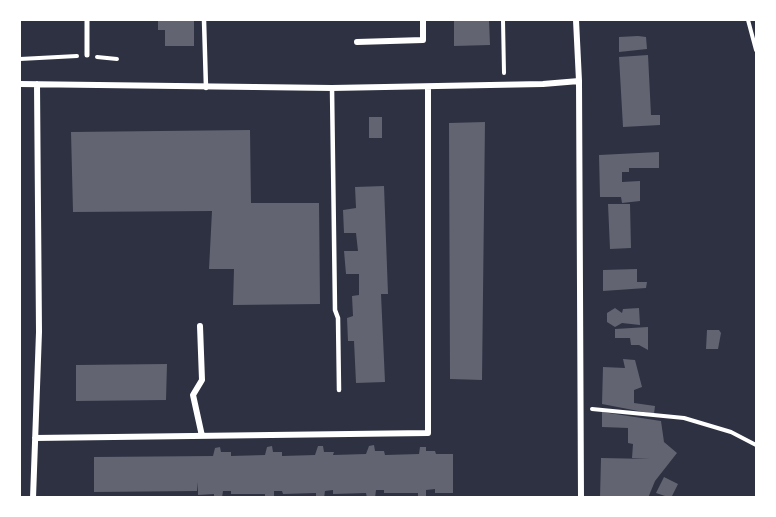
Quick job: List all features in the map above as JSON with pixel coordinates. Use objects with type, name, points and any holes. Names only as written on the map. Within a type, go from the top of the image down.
[{"type":"street","points":[[87,20],[87,56]]},
{"type":"street","points":[[357,42],[423,40],[423,20]]},
{"type":"street","points":[[576,20],[579,81],[581,498]]},
{"type":"street","points":[[20,84],[332,88],[504,85],[579,81]]},
{"type":"street","points":[[33,498],[39,332],[37,84]]},
{"type":"street","points":[[35,438],[428,433],[428,87]]},
{"type":"street","points":[[200,326],[202,380],[194,395],[202,436]]},
{"type":"lane","points":[[204,20],[206,88]]},
{"type":"lane","points":[[332,88],[335,310],[338,318],[339,390]]},
{"type":"path","points":[[503,20],[504,85]]},
{"type":"path","points":[[748,20],[756,50]]},
{"type":"path","points":[[20,59],[87,56],[117,59]]},
{"type":"path","points":[[582,409],[684,418],[731,432],[756,445]]},
{"type":"building","points":[[158,20],[194,20],[194,46],[165,46],[165,30],[158,30]]},
{"type":"building","points":[[454,20],[489,20],[490,45],[454,46]]},
{"type":"building","points":[[619,37],[646,37],[647,49],[619,52]]},
{"type":"building","points":[[648,55],[651,115],[660,115],[660,125],[623,127],[619,57]]},
{"type":"building","points":[[369,117],[382,117],[382,138],[369,138]]},
{"type":"building","points":[[485,122],[482,380],[450,379],[449,123]]},
{"type":"building","points":[[250,130],[251,203],[319,203],[320,304],[233,305],[234,269],[209,269],[212,211],[73,212],[71,132]]},
{"type":"building","points":[[659,152],[659,168],[629,168],[629,172],[622,172],[622,182],[640,181],[640,201],[622,203],[621,197],[600,197],[599,155]]},
{"type":"building","points":[[384,186],[388,294],[381,294],[385,382],[356,383],[354,341],[348,341],[347,318],[353,316],[352,296],[359,295],[359,274],[346,274],[344,251],[358,251],[356,233],[344,233],[343,210],[356,208],[355,187]]},
{"type":"building","points":[[608,204],[630,204],[631,248],[610,249]]},
{"type":"building","points":[[637,269],[637,282],[647,282],[646,288],[603,291],[603,270]]},
{"type":"building","points":[[615,308],[622,313],[623,309],[639,308],[640,325],[622,323],[615,327],[607,322],[607,313]]},
{"type":"building","points":[[648,327],[648,350],[639,345],[631,345],[630,338],[615,338],[615,329]]},
{"type":"building","points":[[707,330],[719,330],[721,333],[718,349],[706,349]]},
{"type":"building","points":[[623,359],[635,360],[642,387],[634,390],[634,403],[655,406],[654,414],[602,404],[603,367],[625,368]]},
{"type":"building","points":[[167,364],[166,400],[76,401],[76,365]]},
{"type":"building","points":[[602,412],[661,421],[664,442],[677,453],[655,481],[648,498],[600,498],[601,458],[650,459],[632,458],[633,444],[628,443],[628,428],[602,427]]},
{"type":"building","points":[[374,445],[375,451],[384,451],[385,455],[419,454],[420,447],[426,447],[426,451],[435,451],[436,454],[453,454],[453,493],[435,493],[435,489],[426,490],[426,498],[418,498],[418,493],[384,493],[384,490],[376,490],[375,498],[367,498],[366,493],[333,494],[333,490],[325,491],[324,498],[316,498],[316,493],[283,494],[282,491],[274,491],[274,498],[265,498],[265,494],[231,494],[231,491],[223,491],[222,498],[214,498],[214,494],[198,495],[198,482],[197,491],[94,492],[94,457],[213,456],[215,448],[220,447],[221,452],[231,452],[231,456],[265,455],[267,447],[272,446],[273,452],[282,452],[282,456],[315,455],[318,446],[323,446],[324,452],[334,452],[333,455],[366,454],[369,446]]},
{"type":"building","points":[[664,477],[678,484],[671,498],[656,493]]}]
